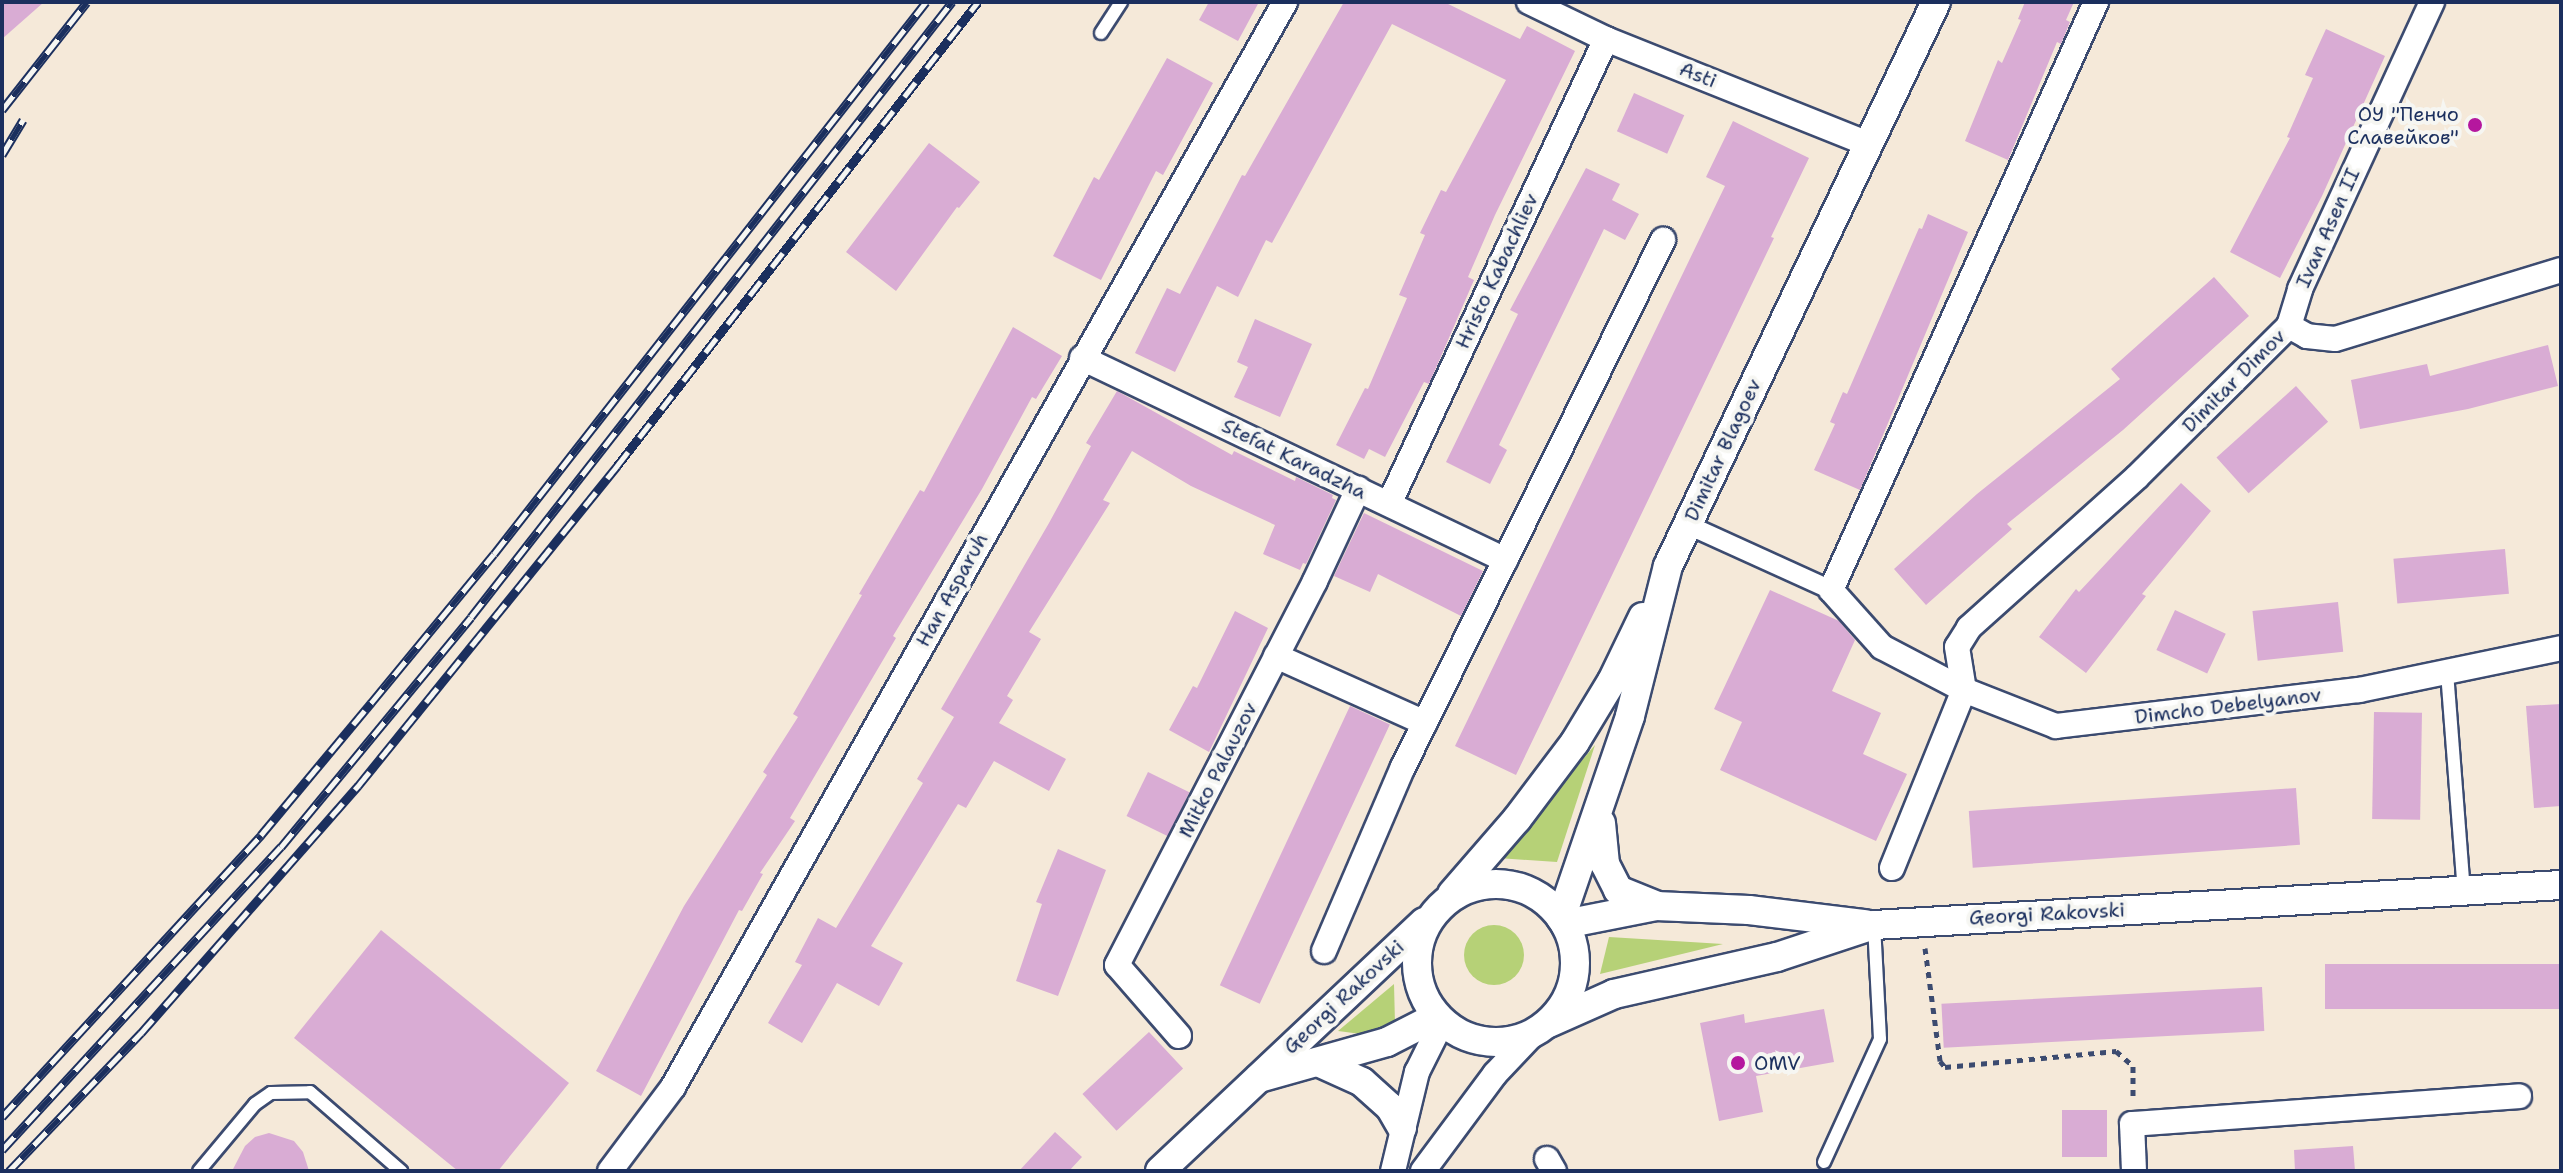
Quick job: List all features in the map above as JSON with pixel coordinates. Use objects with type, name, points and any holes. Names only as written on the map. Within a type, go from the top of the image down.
[{"type":"street","name":"Han Asparuh","points":[[610,1171],[673,1087],[1285,2]]},
{"type":"street","name":"Asti","points":[[1529,2],[1606,39],[1869,144]]},
{"type":"street","name":"Dimitar Blagoev","points":[[1563,921],[1630,716],[1668,566],[1936,2]]},
{"type":"street","points":[[1688,525],[1831,590],[2096,2]]},
{"type":"street","name":"Ivan Asen II","points":[[2289,326],[2300,289],[2432,2]]},
{"type":"street","name":"Hristo Kabachliev","points":[[1389,504],[1606,39]]},
{"type":"street","points":[[1324,951],[1425,723],[1663,240]]},
{"type":"street","name":"Dimitar Dimov","points":[[1964,690],[1957,647],[1969,628],[2137,477],[2289,326],[2307,336],[2335,339],[2561,270]]},
{"type":"street","name":"Stefat Karadzha","points":[[1082,358],[1505,560]]},
{"type":"street","name":"Mitko Palauzov","points":[[1179,1036],[1117,965],[1358,489]]},
{"type":"street","points":[[1541,1028],[1510,1042],[1486,1043],[1462,1036],[1439,1020],[1424,998],[1417,977],[1419,944],[1440,907],[1517,819],[1575,742],[1612,681],[1668,566]]},
{"type":"street","name":"Dimcho Debelyanov","points":[[1831,590],[1882,647],[1964,690],[2056,726],[2359,690],[2561,648]]},
{"type":"street","points":[[1276,656],[1425,723]]},
{"type":"street","points":[[1892,868],[1964,690]]},
{"type":"street","points":[[1600,809],[1605,864],[1618,890],[1656,906]]},
{"type":"street","points":[[1423,1171],[1495,1074],[1561,1009],[1574,976],[1575,958],[1563,921],[1544,899],[1520,887],[1507,885],[1469,888],[1440,907]]},
{"type":"street","name":"Georgi Rakovski","points":[[1541,1028],[1614,994],[1777,957],[1874,925],[2561,885]]},
{"type":"street","points":[[1563,921],[1656,906],[1749,910],[1874,925]]},
{"type":"street","name":"Georgi Rakovski","points":[[1160,1171],[1440,907]]},
{"type":"street","points":[[1393,1171],[1417,1072],[1439,1020]]},
{"type":"street","name":"Georgi Rakovski","points":[[1254,1080],[1387,1042],[1439,1020]]},
{"type":"street","points":[[1318,1062],[1362,1082],[1390,1107],[1402,1128]]},
{"type":"street","points":[[2134,1171],[2132,1124],[2519,1096]]},
{"type":"lane","points":[[1101,33],[1121,2]]},
{"type":"lane","points":[[2447,672],[2464,892]]},
{"type":"lane","points":[[1824,1162],[1880,1039],[1874,925]]},
{"type":"lane","points":[[199,1171],[255,1104],[271,1093],[310,1092],[401,1171]]},
{"type":"path","points":[[1920,921],[1940,1061],[1945,1067],[2116,1051],[2133,1066],[2132,1124]]},
{"type":"green space","points":[[1595,745],[1557,862],[1498,858]]},
{"type":"green space","points":[[1494,925],[1506,927],[1515,934],[1522,943],[1522,967],[1515,976],[1506,983],[1494,985],[1482,983],[1473,976],[1466,967],[1464,955],[1466,943],[1473,934],[1482,927]]},
{"type":"green space","points":[[1609,937],[1723,944],[1600,974]]},
{"type":"green space","points":[[1394,984],[1395,1024],[1361,1034],[1338,1031]]},
{"type":"building","points":[[2,2],[44,2],[2,39]]},
{"type":"building","points":[[1209,2],[1259,2],[1238,41],[1199,20]]},
{"type":"building","points":[[1344,2],[1444,2],[1520,39],[1527,26],[1575,51],[1495,215],[1468,277],[1474,280],[1429,384],[1424,382],[1385,457],[1369,449],[1364,459],[1336,445],[1365,388],[1368,389],[1407,298],[1399,295],[1425,235],[1420,233],[1441,190],[1446,192],[1506,80],[1392,24],[1272,243],[1266,240],[1238,297],[1217,286],[1175,372],[1135,353],[1167,288],[1180,294],[1242,175],[1245,176]]},
{"type":"building","points":[[2025,2],[2074,2],[2061,44],[2057,42],[2008,160],[1965,141],[1998,60],[2002,63],[2021,20],[2018,19]]},
{"type":"building","points":[[2326,29],[2385,56],[2322,196],[2280,278],[2230,252],[2290,138],[2287,137],[2313,78],[2305,75]]},
{"type":"building","points":[[1167,58],[1213,83],[1163,175],[1156,171],[1101,280],[1053,256],[1094,177],[1099,180]]},
{"type":"building","points":[[1634,93],[1684,115],[1667,154],[1617,131]]},
{"type":"building","points":[[1733,121],[1809,158],[1771,237],[1774,238],[1516,775],[1455,746],[1725,186],[1706,177]]},
{"type":"building","points":[[929,143],[980,182],[957,207],[896,291],[846,252]]},
{"type":"building","points":[[1586,168],[1620,184],[1612,200],[1639,214],[1625,240],[1604,229],[1499,445],[1507,450],[1490,484],[1446,462],[1518,314],[1510,310]]},
{"type":"building","points":[[1928,214],[1968,232],[1860,490],[1814,470],[1835,424],[1830,422],[1843,392],[1847,394],[1919,228],[1922,229]]},
{"type":"building","points":[[2214,277],[2249,316],[2123,430],[2007,524],[2012,529],[1926,605],[1894,569],[1977,494],[2120,379],[2111,369]]},
{"type":"building","points":[[1255,319],[1312,344],[1280,417],[1234,397],[1248,367],[1237,362]]},
{"type":"building","points":[[1013,327],[1062,356],[1036,399],[1032,397],[982,489],[893,636],[896,638],[790,818],[795,821],[760,873],[763,874],[742,911],[739,910],[641,1096],[596,1071],[684,906],[767,775],[763,772],[798,717],[793,714],[920,490],[924,492]]},
{"type":"building","points":[[2548,345],[2558,386],[2468,409],[2360,429],[2351,380],[2427,364],[2430,376]]},
{"type":"building","points":[[2296,386],[2328,422],[2249,493],[2216,458]]},
{"type":"building","points":[[1117,391],[1232,455],[1234,451],[1295,481],[1296,477],[1333,495],[1332,498],[1336,500],[1306,564],[1303,563],[1300,570],[1263,554],[1275,525],[1191,486],[1132,451],[1103,500],[1110,503],[1029,632],[1041,639],[1007,696],[1013,700],[999,723],[1066,759],[1049,791],[994,761],[966,808],[958,804],[871,946],[903,963],[879,1006],[837,983],[802,1043],[768,1023],[802,965],[795,962],[818,918],[836,928],[923,783],[917,779],[954,717],[941,709],[1049,523],[1091,446],[1086,443]]},
{"type":"building","points":[[2181,483],[2211,511],[2142,594],[2146,596],[2086,673],[2039,637],[2076,589],[2079,592]]},
{"type":"building","points":[[1364,513],[1483,571],[1461,616],[1378,574],[1370,592],[1334,576]]},
{"type":"building","points":[[2505,549],[2509,594],[2397,604],[2393,559]]},
{"type":"building","points":[[1770,590],[1839,621],[1855,640],[1832,691],[1881,713],[1863,754],[1907,774],[1876,841],[1720,770],[1742,722],[1714,709]]},
{"type":"building","points":[[2338,602],[2343,652],[2258,661],[2252,611]]},
{"type":"building","points":[[2175,610],[2226,634],[2207,674],[2156,650]]},
{"type":"building","points":[[1235,611],[1268,628],[1209,752],[1169,730],[1193,686],[1197,688]]},
{"type":"building","points":[[2561,704],[2561,806],[2534,808],[2526,706]]},
{"type":"building","points":[[1350,706],[1390,725],[1260,1004],[1220,985]]},
{"type":"building","points":[[2374,712],[2422,713],[2420,820],[2372,819]]},
{"type":"building","points":[[1148,772],[1189,792],[1168,836],[1127,816]]},
{"type":"building","points":[[2296,788],[2300,845],[1973,868],[1969,811]]},
{"type":"building","points":[[1058,849],[1106,870],[1058,996],[1016,981],[1042,904],[1036,902]]},
{"type":"building","points":[[381,930],[569,1083],[498,1171],[458,1171],[294,1038]]},
{"type":"building","points":[[2325,964],[2561,964],[2561,1009],[2325,1009]]},
{"type":"building","points":[[2262,987],[2264,1031],[1944,1048],[1941,1004]]},
{"type":"building","points":[[1824,1009],[1834,1062],[1756,1076],[1763,1112],[1719,1121],[1700,1023],[1744,1014],[1745,1023]]},
{"type":"building","points":[[1149,1032],[1183,1069],[1117,1131],[1082,1094]]},
{"type":"building","points":[[2062,1110],[2107,1110],[2107,1157],[2062,1157]]},
{"type":"building","points":[[1055,1132],[1082,1157],[1069,1171],[1019,1171]]},
{"type":"building","points":[[269,1133],[294,1141],[303,1152],[309,1171],[232,1171],[245,1146],[255,1137]]},
{"type":"building","points":[[2353,1146],[2355,1171],[2295,1171],[2294,1150]]},
{"type":"railway","points":[[2,110],[87,2]]},
{"type":"railway","points":[[2,1117],[261,835],[371,703],[494,554],[926,2]]},
{"type":"railway","points":[[2,1150],[281,847],[471,617],[952,2]]},
{"type":"railway","points":[[9,1171],[141,1033],[358,786],[617,466],[978,2]]},
{"type":"railway","points":[[2,155],[23,120]]},
{"type":"place","name":"ОУ \"Пенчо Славейков\"","points":[[2475,125]]},
{"type":"place","name":"OMV","points":[[1738,1063]]}]
